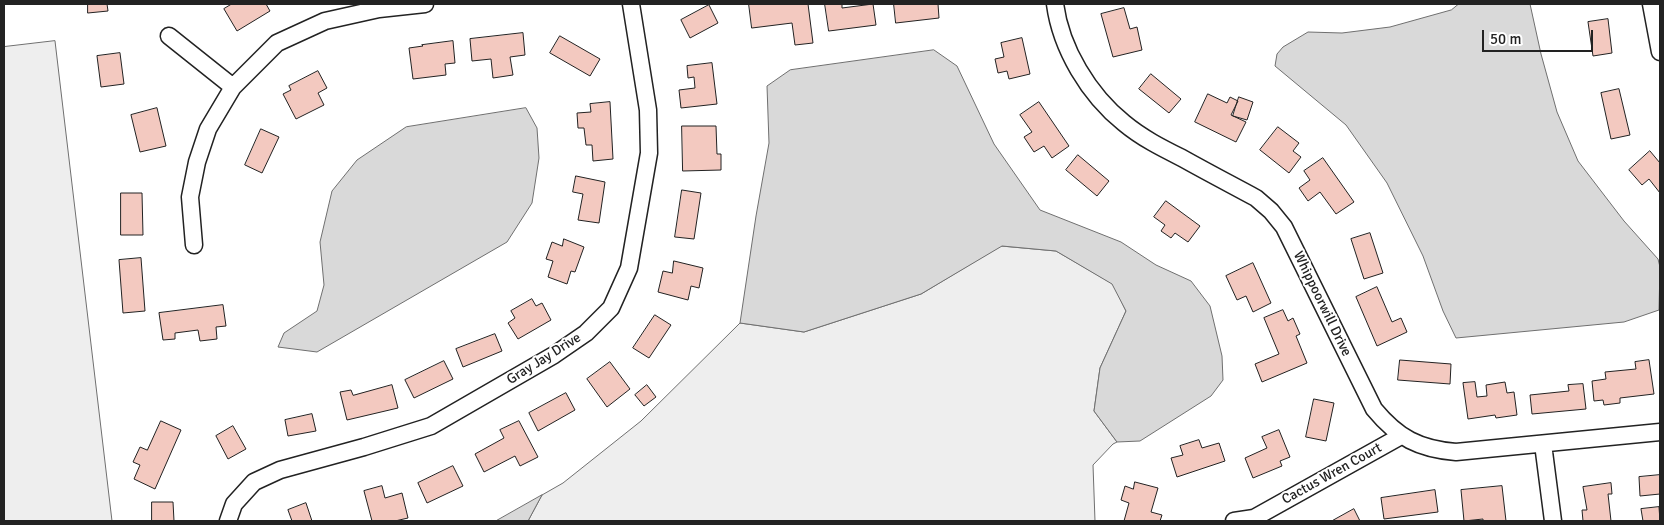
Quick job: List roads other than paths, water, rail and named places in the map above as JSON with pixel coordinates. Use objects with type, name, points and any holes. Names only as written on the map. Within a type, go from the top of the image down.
[{"type":"street","points":[[194,245],[190,197],[197,162],[208,129],[233,87],[277,43],[324,21],[379,9],[425,4]]},
{"type":"street","name":"Gray Jay Drive","points":[[228,521],[234,504],[254,482],[280,470],[431,426],[554,355],[586,333],[611,308],[629,268],[649,153],[648,110],[631,4]]},
{"type":"street","name":"Whippoorwill Drive","points":[[1055,4],[1062,32],[1073,59],[1087,82],[1104,104],[1123,123],[1145,138],[1256,198],[1271,211],[1284,227],[1374,409],[1400,436],[1435,450],[1456,452],[1660,432]]},
{"type":"street","points":[[1651,4],[1660,52]]},
{"type":"street","points":[[168,36],[233,87]]},
{"type":"street","name":"Cactus Wren Court","points":[[1234,521],[1254,518],[1400,436]]},
{"type":"street","points":[[1543,444],[1553,521]]}]
